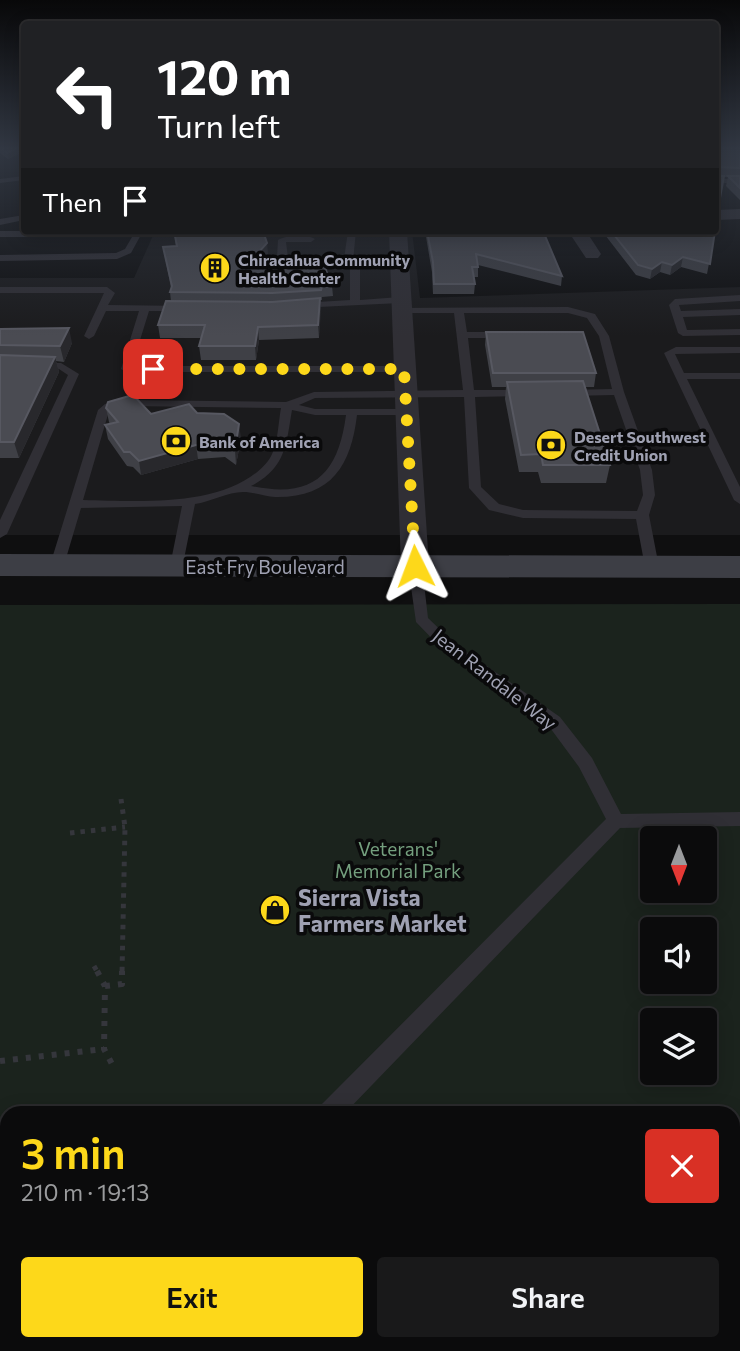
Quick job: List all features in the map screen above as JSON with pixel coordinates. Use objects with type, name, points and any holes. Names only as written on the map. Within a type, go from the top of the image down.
[{"type":"main road","name":"East Fry Boulevard","points":[[0,565],[740,567]]},
{"type":"street","points":[[398,235],[415,566]]},
{"type":"street","points":[[580,235],[592,254]]},
{"type":"lane","points":[[0,222],[21,218]]},
{"type":"lane","points":[[0,234],[21,234]]},
{"type":"lane","points":[[0,258],[91,259],[117,256],[128,251],[137,235]]},
{"type":"lane","points":[[311,261],[312,235],[282,240],[281,254],[286,261],[348,262],[355,265],[355,302]]},
{"type":"lane","points":[[348,262],[351,235]]},
{"type":"lane","points":[[0,290],[107,290],[110,295],[89,336]]},
{"type":"lane","points":[[740,298],[678,301],[674,305],[683,333],[740,332]]},
{"type":"lane","points":[[294,307],[355,302],[459,310],[568,310],[591,316],[604,336],[618,392],[646,470],[649,495],[642,515],[652,567]]},
{"type":"lane","points":[[102,307],[200,309]]},
{"type":"lane","points":[[145,308],[126,369],[404,369]]},
{"type":"lane","points":[[459,310],[469,394],[475,488],[494,508],[523,514],[642,515]]},
{"type":"lane","points":[[677,314],[740,312]]},
{"type":"lane","points":[[461,335],[513,335]]},
{"type":"lane","points":[[591,336],[604,336]]},
{"type":"lane","points":[[740,350],[676,350],[669,353],[740,500]]},
{"type":"lane","points":[[0,365],[61,366],[74,374],[4,517],[0,534]]},
{"type":"lane","points":[[680,376],[740,376]]},
{"type":"lane","points":[[551,393],[618,392]]},
{"type":"lane","points":[[57,565],[104,410],[109,406],[128,403],[287,405],[315,412],[352,412],[469,394],[537,393]]},
{"type":"lane","points":[[287,405],[314,395],[405,403]]},
{"type":"lane","points":[[76,505],[189,503],[242,488],[276,460],[287,405]]},
{"type":"lane","points":[[242,488],[266,494],[296,492],[324,483],[345,452],[352,412]]},
{"type":"lane","points":[[177,566],[189,503]]},
{"type":"lane","name":"Jean Randale Way","points":[[415,566],[421,619],[450,648],[554,721],[586,763],[616,821]]},
{"type":"lane","points":[[336,1106],[616,821],[740,819]]},
{"type":"path","points":[[105,986],[122,984],[125,827],[121,799]]},
{"type":"path","points":[[70,833],[125,827]]},
{"type":"path","points":[[94,966],[105,986],[104,1049],[112,1064]]},
{"type":"path","points":[[0,1061],[104,1049]]},
{"type":"shaded area","points":[[153,235],[412,235],[420,298],[740,287],[740,535],[0,535],[0,278],[134,278]]},
{"type":"green space","name":"Veterans' Memorial Park","points":[[740,604],[740,1106],[0,1106],[0,605]]},
{"type":"building","name":"Chiracahua Community Health Center","points":[[175,235],[264,235],[267,243],[250,262],[316,257],[319,266],[324,265],[332,286],[322,287],[321,290],[272,293],[170,292],[172,286],[163,247],[177,246]]},
{"type":"building","points":[[428,235],[545,235],[562,276],[476,254],[478,267],[472,267],[475,284],[434,284]]},
{"type":"building","points":[[614,235],[714,235],[710,264],[683,257],[672,265],[662,262],[652,269],[638,265]]},
{"type":"building","points":[[320,298],[318,325],[258,327],[255,346],[199,346],[205,325],[158,325],[166,301],[272,302]]},
{"type":"building","points":[[69,328],[60,346],[0,345],[0,329]]},
{"type":"building","points":[[486,332],[583,332],[596,373],[493,373]]},
{"type":"building","points":[[0,355],[55,357],[14,442],[0,442]]},
{"type":"building","name":"Desert Southwest Credit Union","points":[[583,381],[610,465],[543,465],[541,454],[521,455],[507,382]]},
{"type":"building","name":"Bank of America","points":[[133,395],[151,414],[189,404],[197,413],[224,414],[239,424],[235,450],[223,443],[196,445],[139,461],[130,452],[124,452],[105,425],[118,422],[106,408],[108,402]]},
{"type":"place","name":"Chiracahua Community Health Center","points":[[215,268]]},
{"type":"place","name":"Bank of America","points":[[176,441]]},
{"type":"place","name":"Desert Southwest Credit Union","points":[[551,445]]},
{"type":"place","name":"Sierra Vista Farmers Market","points":[[275,910]]},
{"type":"route","points":[[153,369],[404,369],[415,566]]}]
